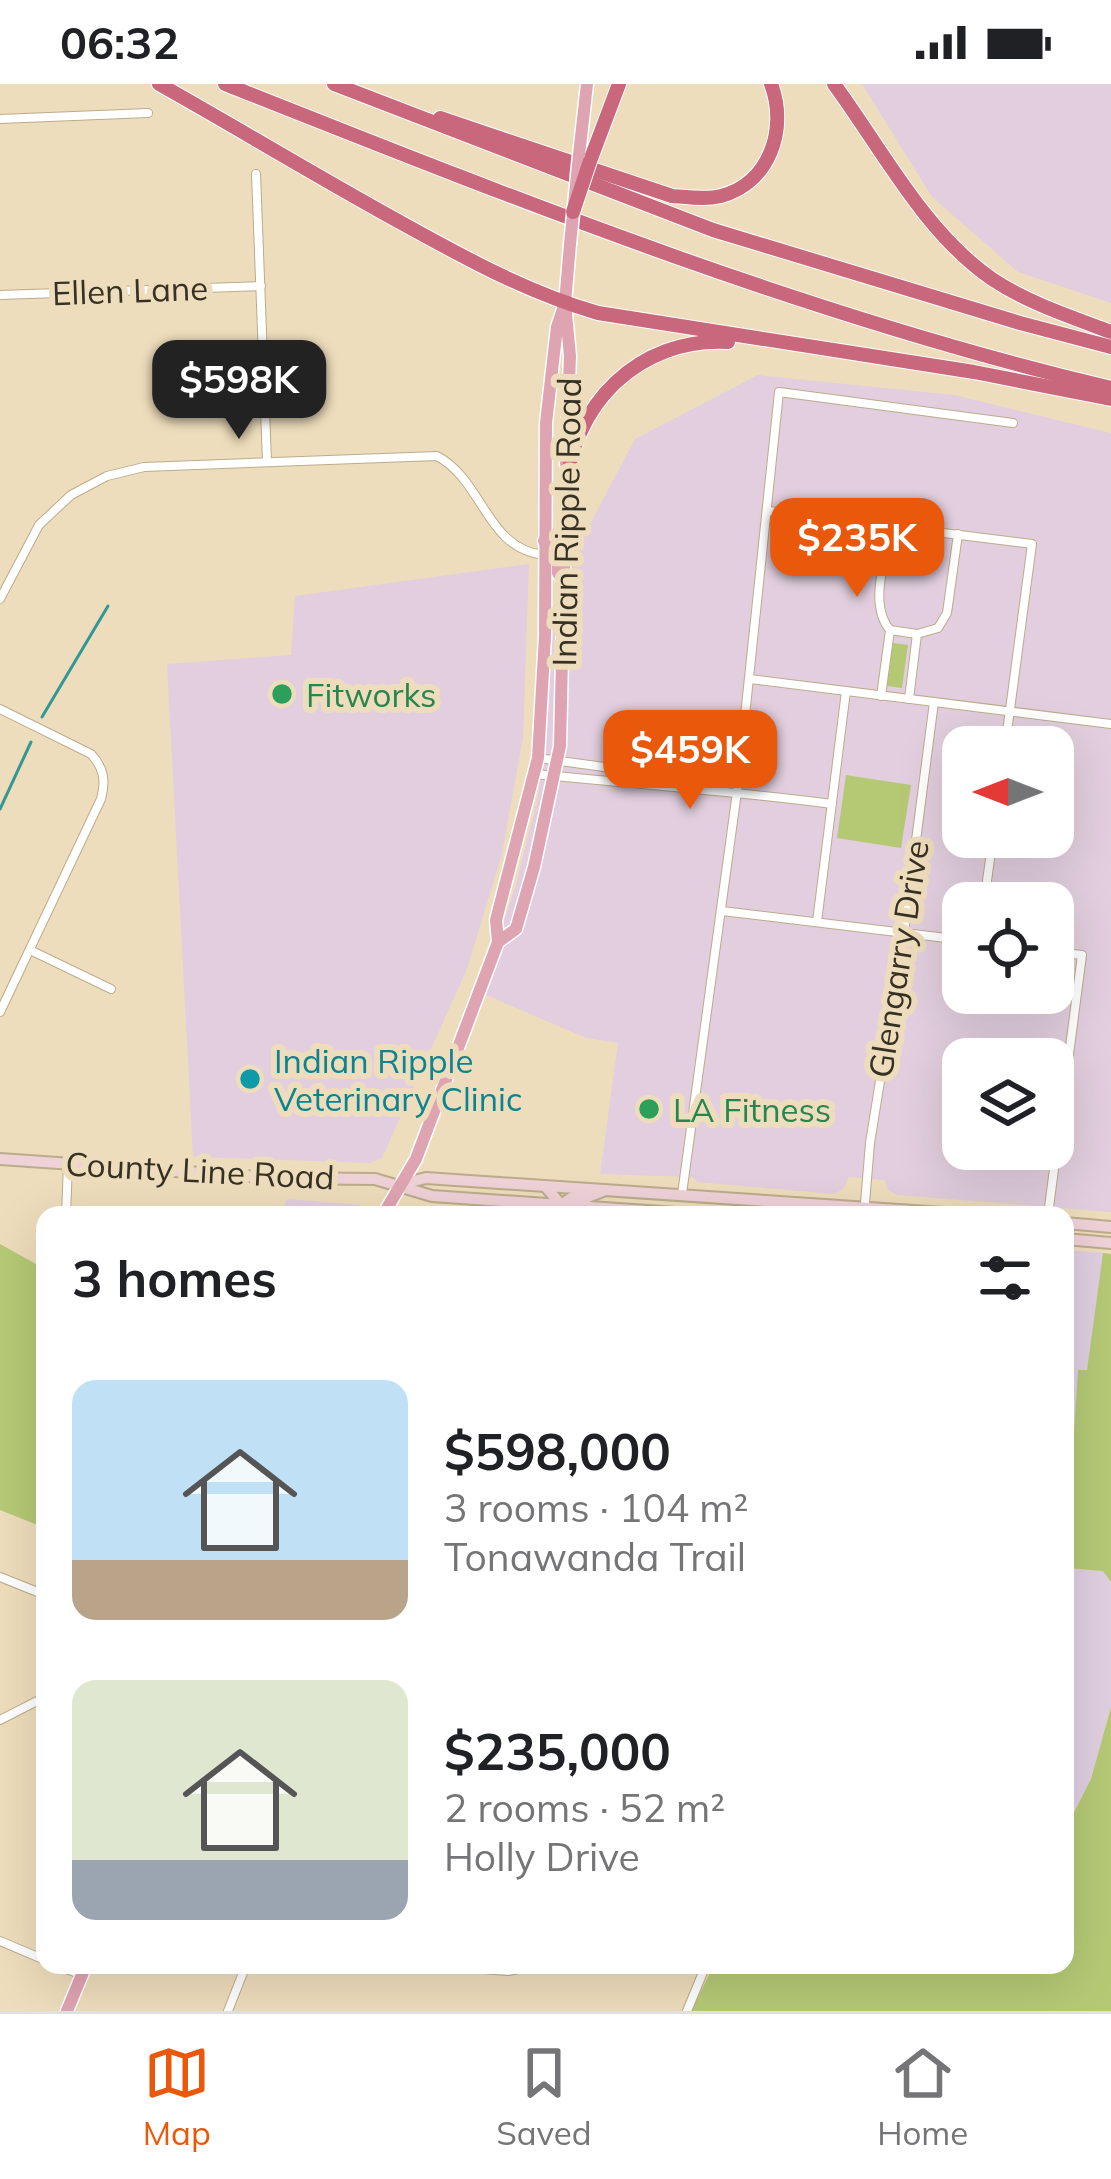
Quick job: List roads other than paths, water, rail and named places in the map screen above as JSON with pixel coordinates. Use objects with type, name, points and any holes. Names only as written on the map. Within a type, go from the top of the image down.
[{"type":"highway","points":[[159,84],[446,248],[522,288],[565,303],[598,313],[974,372],[1111,399]]},
{"type":"highway","points":[[225,84],[694,263],[858,316],[1111,388]]},
{"type":"highway","points":[[334,84],[713,230],[1111,347]]},
{"type":"highway","points":[[573,212],[585,158],[619,84]]},
{"type":"highway","points":[[388,105],[472,126],[672,196],[705,199],[736,190],[766,163],[779,122],[771,84]]},
{"type":"highway","points":[[835,84],[933,221],[982,271],[1021,296],[1111,332]]},
{"type":"highway","points":[[566,492],[573,454],[589,416],[616,380],[646,358],[673,346],[712,341],[839,352]]},
{"type":"main road","points":[[585,158],[587,84]]},
{"type":"main road","name":"Indian Ripple Road","points":[[499,942],[516,929],[535,867],[557,759],[566,586],[570,342],[565,303],[573,212]]},
{"type":"main road","name":"Indian Ripple Road","points":[[387,1206],[416,1159],[499,942],[496,920],[535,774],[545,636],[546,423],[556,327],[565,303]]},
{"type":"main road","points":[[544,548],[558,551],[558,574],[566,586]]},
{"type":"main road","name":"County Line Road","points":[[0,1159],[275,1178],[375,1179],[399,1185]]},
{"type":"main road","points":[[399,1185],[426,1178],[818,1206]]},
{"type":"main road","points":[[399,1185],[432,1196],[575,1206]]},
{"type":"main road","points":[[543,1186],[561,1205]]},
{"type":"main road","points":[[561,1205],[606,1190]]},
{"type":"main road","points":[[1074,1224],[1111,1227]]},
{"type":"main road","points":[[1074,1240],[1111,1243]]},
{"type":"main road","points":[[67,2011],[82,1974]]},
{"type":"street","points":[[0,119],[148,113]]},
{"type":"street","points":[[256,175],[267,462]]},
{"type":"street","name":"Ellen Lane","points":[[0,295],[261,286]]},
{"type":"street","points":[[682,1194],[737,792],[779,392],[1013,423]]},
{"type":"street","points":[[0,599],[39,525],[90,484],[144,467],[437,456],[455,467],[501,536],[516,544],[544,548]]},
{"type":"street","points":[[768,511],[1032,544],[1008,726]]},
{"type":"street","points":[[891,526],[878,602],[881,620],[890,630],[917,634],[938,628],[947,613],[958,534]]},
{"type":"street","points":[[881,696],[890,630]]},
{"type":"street","points":[[909,699],[917,634]]},
{"type":"street","points":[[750,680],[1111,724]]},
{"type":"street","points":[[817,922],[846,691]]},
{"type":"street","name":"Glengarry Drive","points":[[864,1206],[934,702]]},
{"type":"street","points":[[0,709],[85,749],[96,759],[104,778],[101,799],[0,1012]]},
{"type":"street","points":[[538,758],[686,778],[724,790]]},
{"type":"street","points":[[535,774],[832,804]]},
{"type":"street","points":[[722,911],[942,938]]},
{"type":"street","points":[[30,950],[111,989]]},
{"type":"street","points":[[1049,1206],[1082,955],[1074,954]]},
{"type":"street","points":[[66,1206],[68,1164]]},
{"type":"street","points":[[0,1577],[36,1591]]},
{"type":"street","points":[[0,1720],[36,1702]]},
{"type":"street","points":[[0,1941],[36,1956]]},
{"type":"street","points":[[228,2011],[242,1974]]},
{"type":"street","points":[[687,2011],[702,1974]]},
{"type":"waterway","points":[[42,717],[108,606]]},
{"type":"waterway","points":[[0,809],[31,742]]},
{"type":"place","name":"Fitworks","points":[[282,694]]},
{"type":"place","name":"Indian Ripple Veterinary Clinic","points":[[250,1079]]},
{"type":"place","name":"LA Fitness","points":[[649,1109]]}]
